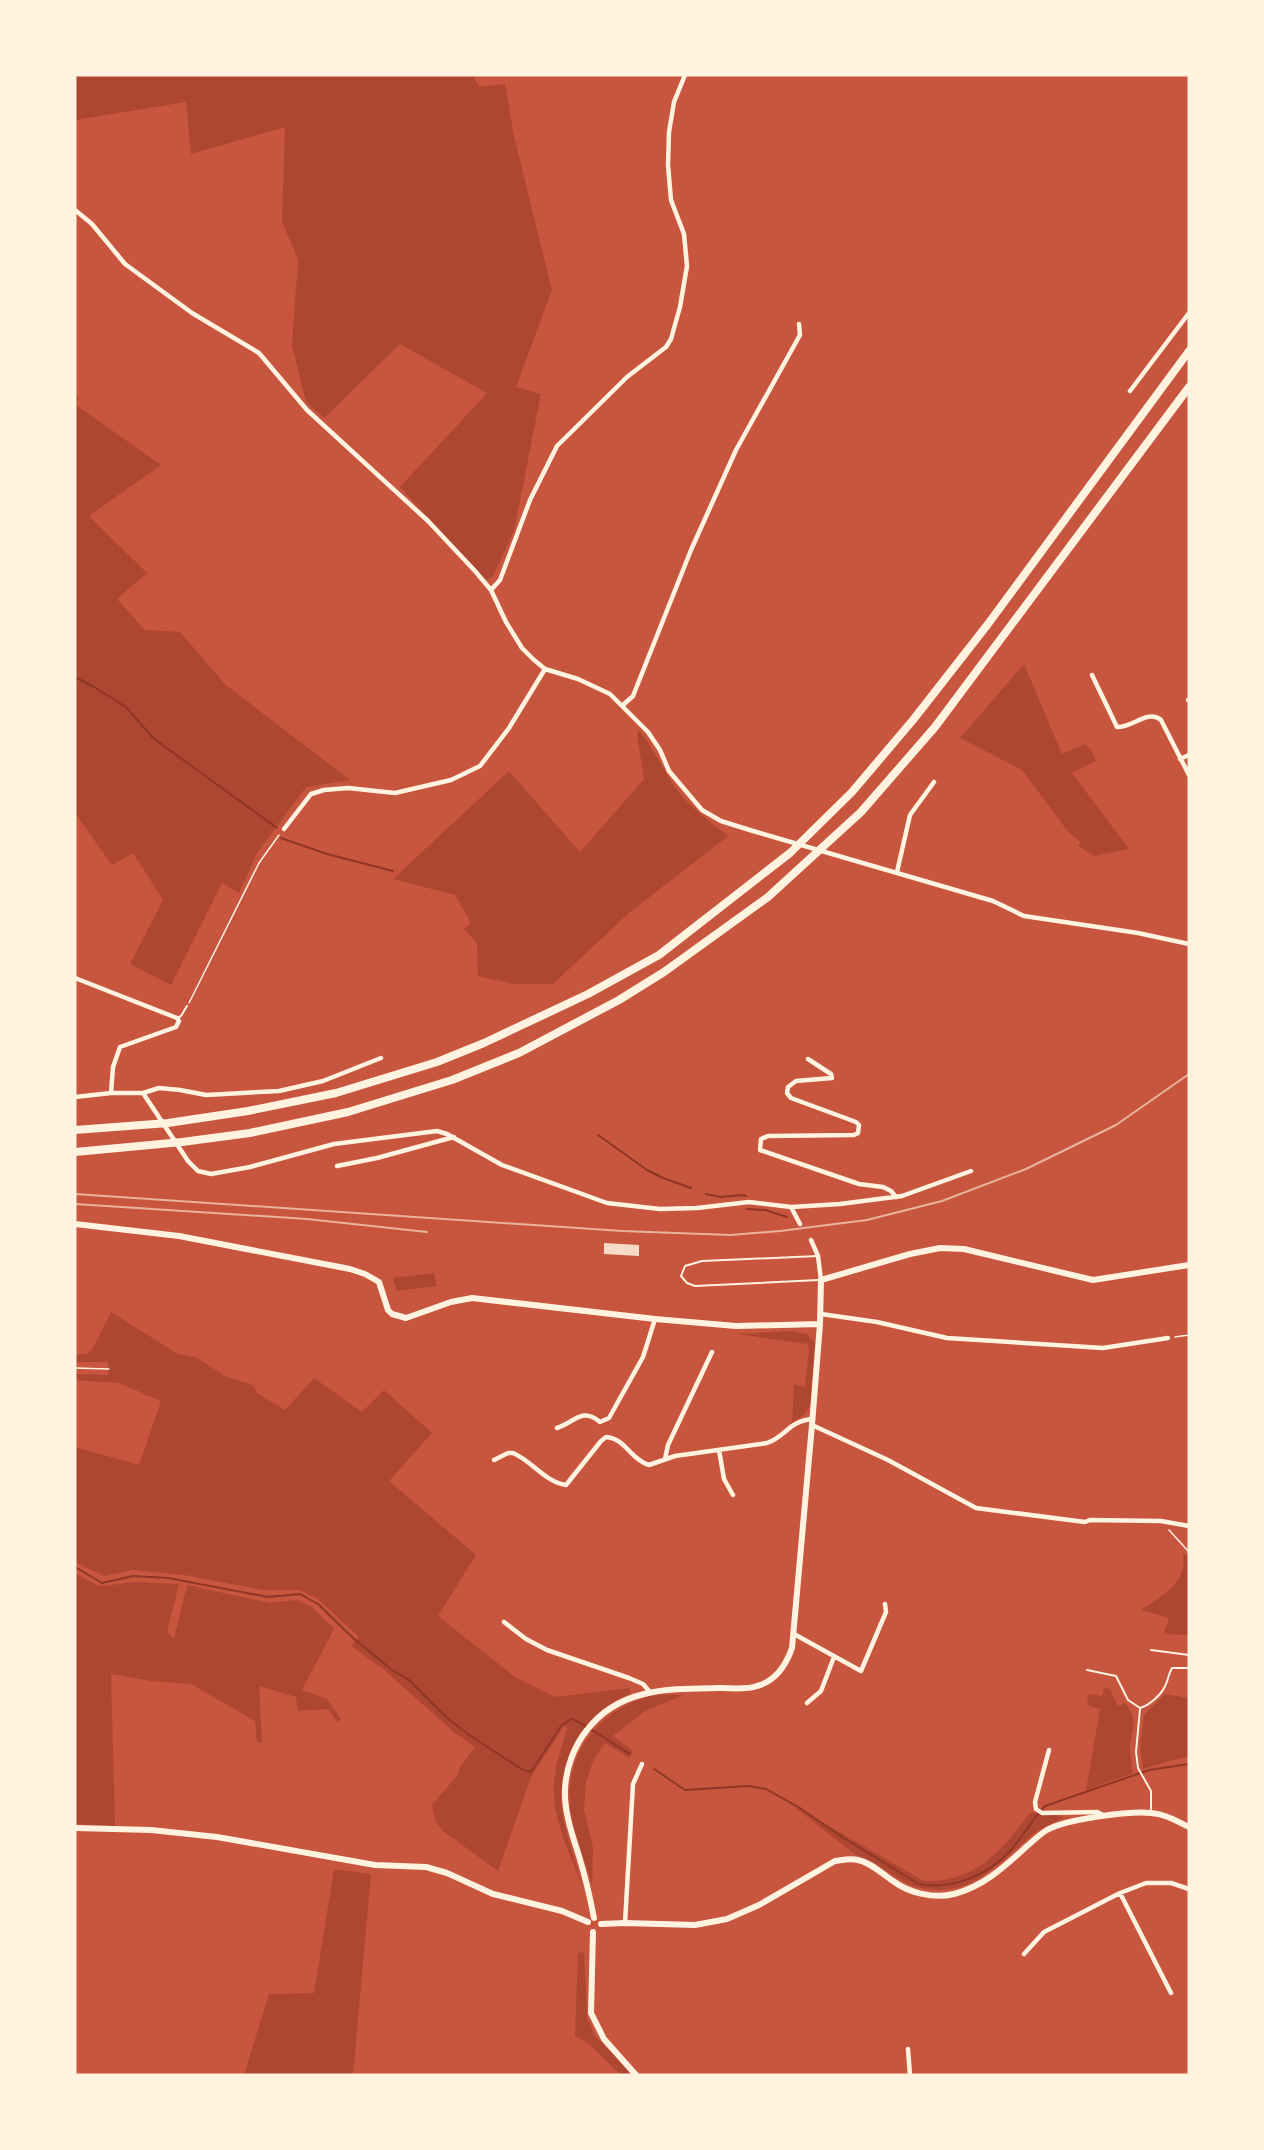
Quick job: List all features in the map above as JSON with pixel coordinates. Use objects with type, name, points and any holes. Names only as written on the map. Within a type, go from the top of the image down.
[{"type":"highway","points":[[75,1130],[168,1124],[336,1093],[436,1062],[484,1043],[588,994],[659,955],[790,853],[852,792],[914,720],[988,624],[1189,351]]},
{"type":"highway","points":[[75,1152],[171,1143],[250,1132],[348,1112],[452,1080],[519,1053],[619,1000],[689,954],[768,897],[861,812],[935,727],[1189,387]]},
{"type":"street","points":[[491,590],[500,580],[530,500],[557,446],[627,376],[666,347],[671,339],[687,266],[684,234],[671,200],[668,165],[669,132],[674,102],[685,75]]},
{"type":"street","points":[[75,210],[92,224],[125,264],[192,313],[259,353],[307,410],[428,521],[491,590],[506,622],[522,648],[546,669],[578,679],[610,694],[623,705],[648,732],[660,750],[669,771],[702,810],[721,820],[761,833],[993,901],[1024,916],[1138,933],[1189,945]]},
{"type":"street","points":[[1130,392],[1189,313]]},
{"type":"street","points":[[623,705],[633,696],[691,550],[736,450],[800,335],[799,324]]},
{"type":"street","points":[[284,829],[311,794],[324,789],[348,788],[395,793],[451,780],[480,766],[509,728],[546,669]]},
{"type":"street","points":[[1092,675],[1117,727],[1125,728],[1150,715],[1157,717],[1161,720],[1189,774]]},
{"type":"street","points":[[1180,759],[1189,754]]},
{"type":"street","points":[[897,872],[910,815],[934,782]]},
{"type":"street","points":[[75,978],[177,1018],[179,1024],[120,1047],[113,1067],[111,1093]]},
{"type":"street","points":[[75,1097],[111,1093],[143,1093],[159,1088],[206,1095],[279,1091],[323,1082],[381,1058]]},
{"type":"street","points":[[808,1059],[831,1074],[832,1078],[796,1081],[788,1087],[787,1094],[791,1098],[856,1122],[859,1125],[858,1133],[854,1135],[768,1136],[761,1139],[760,1150],[859,1184],[883,1187],[896,1197]]},
{"type":"street","points":[[143,1093],[188,1161],[198,1171],[211,1174],[224,1173],[334,1144],[437,1131],[454,1137],[502,1165],[607,1203],[660,1209],[697,1208],[749,1202],[790,1207],[840,1204],[896,1197],[971,1171]]},
{"type":"street","points":[[338,1166],[454,1137]]},
{"type":"street","points":[[790,1207],[800,1224]]},
{"type":"street","points":[[75,1224],[179,1236],[350,1269],[379,1282],[388,1310],[392,1314],[406,1318],[451,1302],[472,1298],[736,1326],[820,1324]]},
{"type":"street","points":[[594,1918],[589,1892],[568,1821],[566,1804],[567,1773],[573,1753],[582,1737],[594,1721],[617,1702],[649,1691],[756,1687],[775,1677],[792,1648],[821,1314],[818,1256],[811,1240]]},
{"type":"street","points":[[821,1280],[910,1254],[940,1248],[964,1249],[1093,1280],[1189,1265]]},
{"type":"street","points":[[821,1314],[877,1322],[947,1338],[1103,1348],[1168,1338]]},
{"type":"street","points":[[557,1428],[585,1415],[592,1416],[600,1422],[609,1418],[643,1357],[655,1319]]},
{"type":"street","points":[[665,1459],[668,1445],[712,1352]]},
{"type":"street","points":[[494,1460],[513,1453],[542,1474],[564,1485],[569,1484],[606,1437],[619,1441],[636,1458],[645,1464],[651,1464],[665,1459],[767,1443],[776,1439],[793,1424],[813,1422],[976,1508],[1085,1522],[1090,1520],[1161,1521],[1189,1526]]},
{"type":"street","points":[[719,1450],[724,1479],[732,1496]]},
{"type":"street","points":[[794,1634],[859,1671],[864,1669],[886,1612],[885,1604]]},
{"type":"street","points":[[504,1622],[526,1639],[547,1650],[629,1678],[643,1684],[649,1691]]},
{"type":"street","points":[[807,1703],[820,1691],[834,1657]]},
{"type":"street","points":[[1049,1750],[1035,1802],[1036,1809],[1040,1812],[1097,1812],[1105,1817]]},
{"type":"street","points":[[626,1923],[633,1784],[642,1764]]},
{"type":"street","points":[[601,1924],[695,1925],[728,1919],[759,1905],[836,1861],[850,1858],[876,1868],[903,1888],[927,1894],[951,1895],[979,1885],[993,1877],[1045,1830],[1058,1824],[1151,1813],[1168,1816],[1189,1827]]},
{"type":"street","points":[[75,1828],[151,1830],[217,1837],[375,1865],[426,1867],[447,1873],[493,1894],[561,1911],[588,1922]]},
{"type":"street","points":[[1024,1954],[1044,1932],[1120,1893],[1146,1883],[1171,1883],[1189,1889]]},
{"type":"street","points":[[1120,1893],[1171,1993]]},
{"type":"street","points":[[588,1922],[594,1918]]},
{"type":"street","points":[[593,1932],[599,1930],[601,1924],[600,1920],[594,1918]]},
{"type":"street","points":[[588,1922],[588,1928],[593,1932]]},
{"type":"street","points":[[593,1932],[591,2013],[604,2038],[636,2075]]},
{"type":"street","points":[[908,2049],[910,2075]]},
{"type":"lane","points":[[177,1018],[187,1006]]},
{"type":"lane","points":[[818,1256],[702,1261],[685,1266],[681,1276],[687,1283],[695,1286],[821,1280]]},
{"type":"lane","points":[[1151,1650],[1189,1654]]},
{"type":"lane","points":[[1087,1670],[1116,1676],[1128,1700],[1140,1708],[1147,1706],[1164,1688],[1172,1668],[1189,1668]]},
{"type":"lane","points":[[1140,1708],[1136,1752],[1138,1768],[1151,1791],[1151,1813]]},
{"type":"path","points":[[187,1006],[259,862],[284,829]]},
{"type":"path","points":[[1168,1338],[1189,1335]]},
{"type":"path","points":[[75,1368],[109,1369]]},
{"type":"path","points":[[1161,1521],[1189,1552]]},
{"type":"shaded area","points":[[75,75],[473,75],[479,87],[505,84],[514,136],[552,290],[516,387],[541,394],[514,531],[493,576],[485,580],[400,487],[487,393],[400,344],[324,418],[306,402],[292,345],[298,260],[282,221],[285,127],[191,154],[186,102],[75,120]]},
{"type":"shaded area","points":[[75,396],[79,397],[76,405],[161,465],[89,516],[147,573],[117,599],[145,630],[180,632],[226,685],[350,780],[306,787],[257,853],[239,893],[222,883],[171,985],[130,964],[163,900],[133,853],[112,865],[75,813]]},
{"type":"shaded area","points":[[1024,664],[1062,754],[1085,744],[1091,750],[1096,761],[1072,773],[1129,849],[1094,856],[1078,846],[1081,842],[1069,833],[1022,770],[960,738]]},
{"type":"shaded area","points":[[639,730],[683,797],[728,836],[629,913],[553,984],[513,984],[478,976],[477,943],[464,929],[471,923],[455,895],[393,879],[509,771],[580,852],[644,779],[637,734]]},
{"type":"shaded area","points":[[434,1273],[437,1286],[397,1291],[393,1278]]},
{"type":"shaded area","points":[[111,1312],[178,1354],[196,1357],[225,1376],[253,1385],[257,1393],[285,1410],[314,1378],[362,1412],[384,1390],[432,1433],[389,1481],[476,1555],[438,1616],[515,1677],[555,1697],[629,1688],[631,1693],[608,1705],[591,1720],[578,1738],[565,1772],[561,1793],[562,1813],[582,1885],[562,1835],[554,1796],[556,1769],[567,1728],[564,1726],[531,1777],[498,1871],[443,1831],[435,1820],[432,1805],[456,1777],[462,1764],[475,1747],[455,1733],[383,1669],[351,1646],[359,1637],[318,1599],[300,1590],[263,1590],[184,1575],[133,1570],[104,1576],[75,1562],[75,1447],[139,1465],[161,1401],[118,1383],[75,1380],[75,1374],[108,1375],[108,1362],[75,1362],[75,1355],[87,1354],[93,1348]]},
{"type":"shaded area","points":[[791,1331],[807,1334],[815,1342],[810,1405],[806,1413],[794,1422],[792,1422],[794,1384],[805,1387],[809,1349],[807,1344],[736,1334]]},
{"type":"shaded area","points":[[1183,1553],[1189,1557],[1189,1635],[1164,1634],[1169,1618],[1141,1610],[1165,1593],[1178,1580],[1184,1563]]},
{"type":"shaded area","points":[[75,1573],[97,1585],[105,1586],[131,1582],[179,1584],[167,1632],[174,1639],[187,1585],[270,1603],[296,1600],[312,1607],[334,1629],[302,1690],[327,1699],[341,1719],[338,1723],[328,1709],[298,1711],[296,1697],[259,1686],[262,1743],[257,1742],[255,1721],[191,1684],[151,1681],[111,1674],[115,1826],[75,1824]]},
{"type":"shaded area","points":[[1104,1688],[1110,1689],[1118,1706],[1125,1703],[1130,1709],[1134,1725],[1130,1748],[1133,1773],[1086,1790],[1100,1709],[1087,1705],[1089,1694],[1102,1696]]},
{"type":"shaded area","points":[[1165,1694],[1189,1698],[1189,1757],[1143,1769],[1140,1747],[1144,1715]]},
{"type":"shaded area","points":[[683,1695],[645,1711],[613,1736],[633,1751],[629,1758],[605,1743],[593,1761],[586,1783],[584,1809],[593,1848],[592,1885],[571,1814],[572,1774],[578,1756],[587,1739],[599,1725],[631,1703],[650,1696]]},
{"type":"shaded area","points":[[789,1803],[924,1881],[958,1876],[986,1862],[1009,1840],[1030,1813],[1048,1812],[1064,1818],[1039,1830],[986,1874],[957,1888],[940,1890],[921,1888],[904,1882],[873,1862],[856,1855]]},
{"type":"shaded area","points":[[334,1869],[371,1874],[353,2075],[244,2075],[269,1994],[314,1993]]},
{"type":"shaded area","points":[[584,1952],[587,2018],[595,2036],[633,2075],[621,2075],[588,2043],[575,2036],[578,1953]]},
{"type":"building","points":[[604,1243],[639,1245],[639,1256],[604,1254]]},
{"type":"waterway","points":[[75,677],[126,707],[153,738],[277,828]]},
{"type":"waterway","points":[[281,838],[327,854],[393,871]]},
{"type":"waterway","points":[[598,1135],[647,1170],[691,1188]]},
{"type":"waterway","points":[[706,1194],[721,1197],[746,1196]]},
{"type":"waterway","points":[[747,1209],[765,1210],[787,1217]]},
{"type":"waterway","points":[[75,1567],[102,1583],[133,1576],[168,1578],[268,1597],[300,1594],[318,1604],[353,1638],[392,1670],[409,1680],[446,1717],[523,1770],[531,1772],[561,1726],[571,1719],[630,1754]]},
{"type":"waterway","points":[[654,1769],[685,1790],[749,1786],[766,1789],[919,1884],[944,1885],[969,1879],[992,1867],[1011,1850],[1045,1806],[1149,1770],[1189,1764]]},
{"type":"railway","points":[[75,1194],[622,1231],[730,1235],[780,1231],[867,1220],[942,1201],[1026,1169],[1116,1125],[1189,1074]]},
{"type":"railway","points":[[75,1204],[307,1219],[427,1232]]}]
